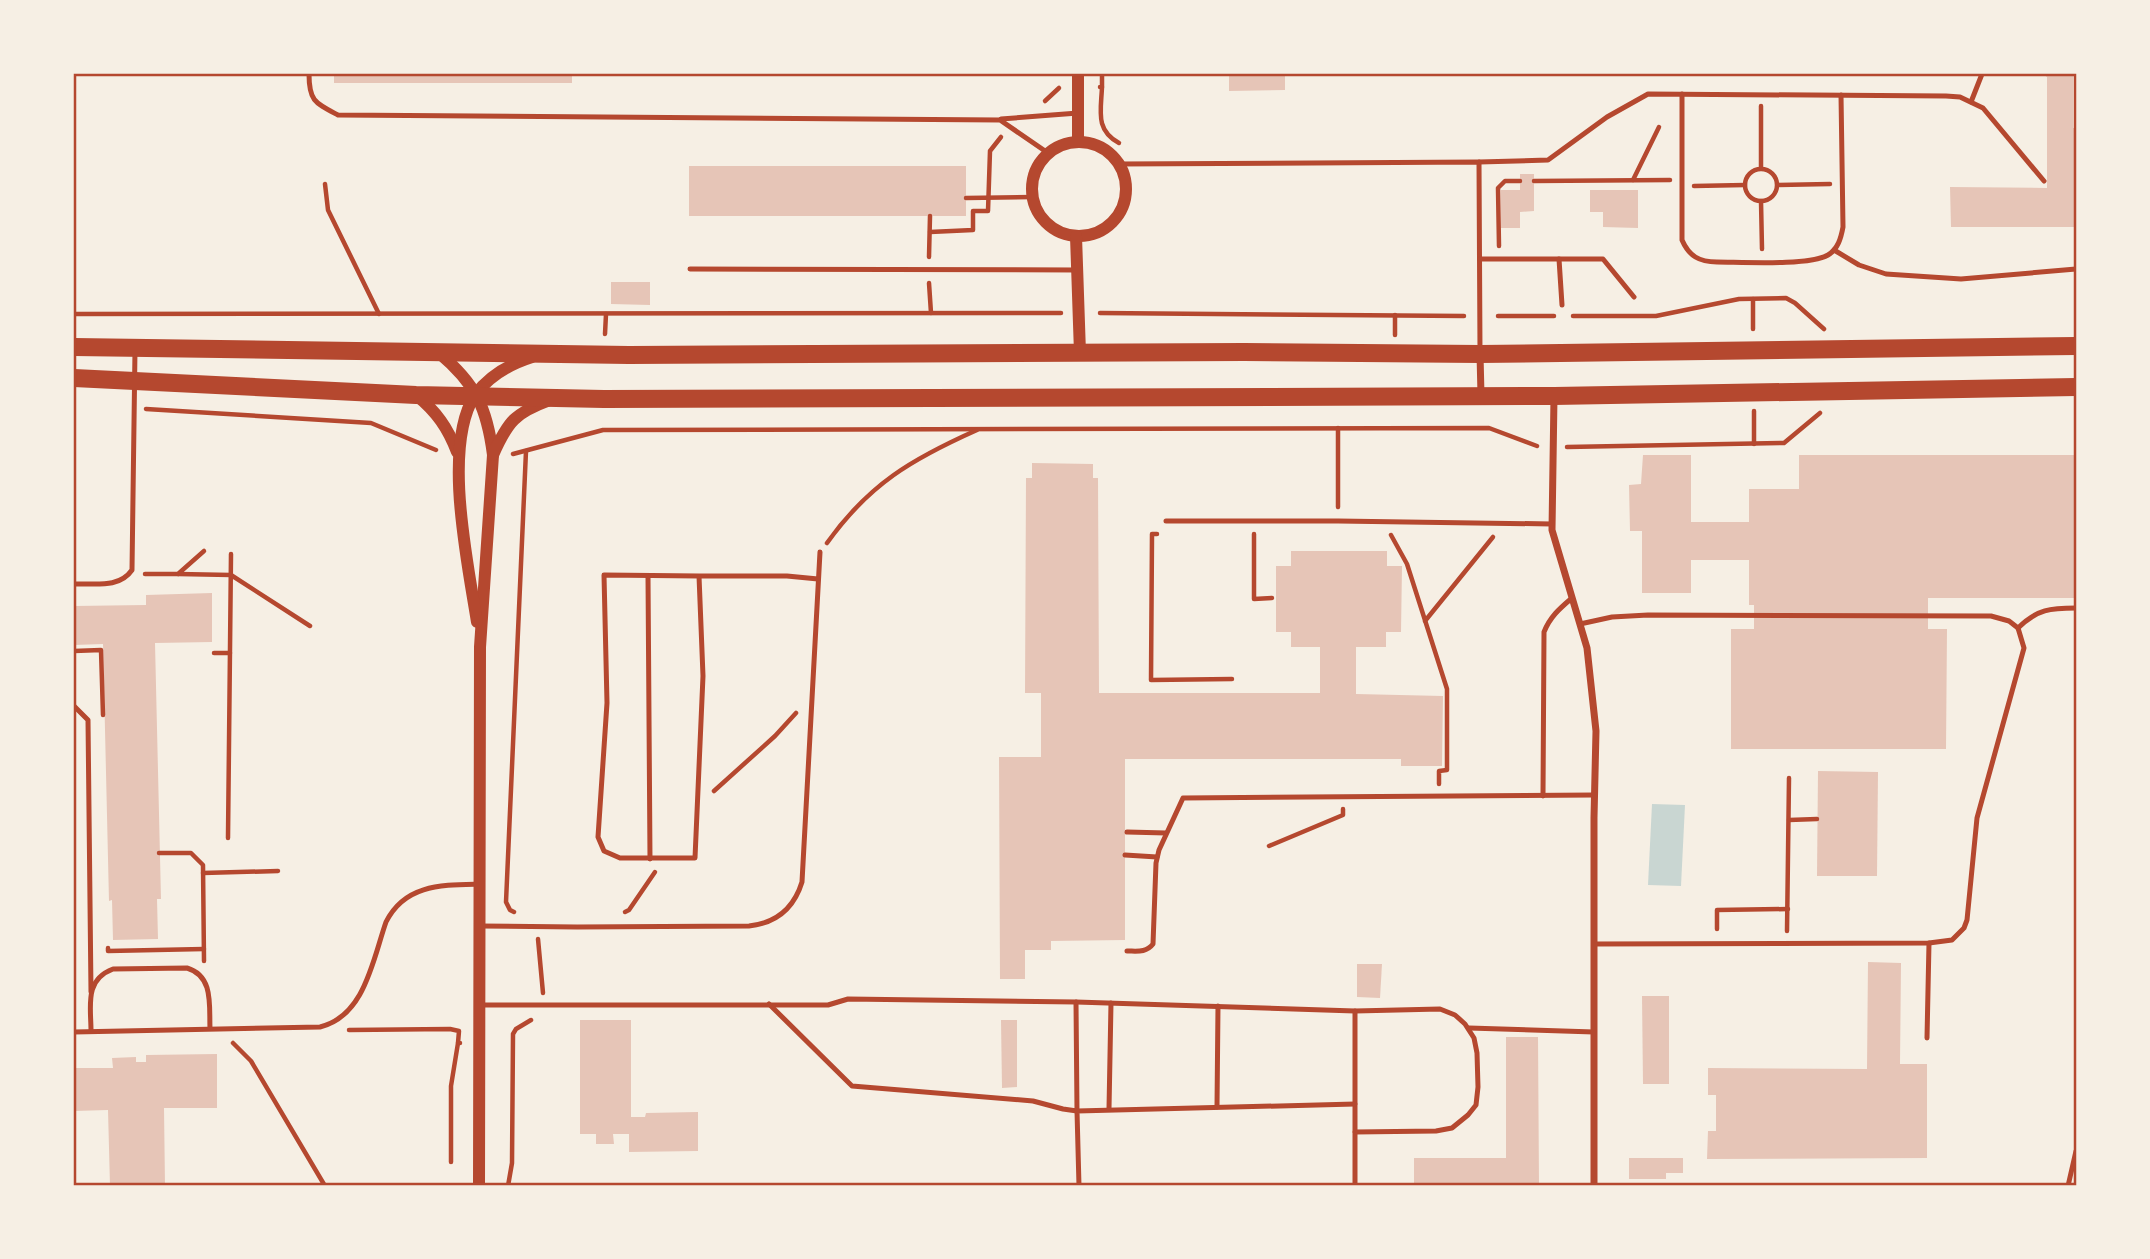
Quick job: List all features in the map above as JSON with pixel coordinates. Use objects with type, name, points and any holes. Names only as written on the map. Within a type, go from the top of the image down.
[{"type":"main road","points":[[74,347],[540,354],[1480,354],[2077,346]]},
{"type":"main road","points":[[74,377],[416,395],[554,399],[1554,396],[2077,387]]},
{"type":"street","points":[[1078,74],[1078,141]]},
{"type":"street","points":[[1078,141],[1102,147],[1119,164],[1125,178],[1126,193],[1121,210],[1110,224],[1094,233],[1076,236],[1051,227],[1041,217],[1031,191],[1033,177],[1048,153],[1062,145],[1078,141]]},
{"type":"street","points":[[1076,236],[1080,353]]},
{"type":"street","points":[[439,353],[464,377],[476,395],[486,417],[493,455],[480,647],[479,1185]]},
{"type":"street","points":[[480,647],[462,523],[458,456],[466,417],[485,383],[515,363],[540,354]]},
{"type":"street","points":[[1480,354],[1480,396]]},
{"type":"street","points":[[416,395],[443,421],[458,456]]},
{"type":"street","points":[[1554,396],[1552,530],[1587,648],[1596,731],[1594,1185]]},
{"type":"street","points":[[493,455],[507,426],[514,419],[526,410],[554,399]]},
{"type":"lane","points":[[309,74],[309,92],[319,106],[338,115],[1000,120],[1078,113]]},
{"type":"lane","points":[[1971,102],[1982,74]]},
{"type":"lane","points":[[1682,94],[1682,240],[1694,257],[1707,262],[1817,260],[1839,244],[1843,227],[1841,95]]},
{"type":"lane","points":[[1119,164],[1548,160],[1607,117],[1643,96],[1945,96],[1960,97],[1983,108],[2044,181]]},
{"type":"lane","points":[[1000,120],[1048,153]]},
{"type":"lane","points":[[1479,162],[1480,354]]},
{"type":"lane","points":[[1834,250],[1859,265],[1886,274],[1961,279],[2076,269]]},
{"type":"lane","points":[[1480,259],[1602,259],[1634,297]]},
{"type":"lane","points":[[1559,259],[1562,306]]},
{"type":"lane","points":[[690,269],[1077,270]]},
{"type":"lane","points":[[74,584],[120,582],[132,570],[135,349]]},
{"type":"lane","points":[[1166,521],[1552,524]]},
{"type":"lane","points":[[480,926],[762,925],[779,916],[793,902],[802,881],[820,552]]},
{"type":"lane","points":[[699,576],[703,677],[695,858],[620,859],[604,851],[598,837],[607,704],[604,575],[787,576],[818,579]]},
{"type":"lane","points":[[648,576],[650,859]]},
{"type":"lane","points":[[1543,796],[1544,632],[1556,611],[1572,598]]},
{"type":"lane","points":[[2018,628],[2044,610],[2077,608]]},
{"type":"lane","points":[[1580,624],[1604,618],[1648,615],[1978,616],[2009,621],[2018,628],[2024,648],[1977,818],[1967,920],[1952,940],[1929,943],[1594,944]]},
{"type":"lane","points":[[74,706],[88,720],[91,1031]]},
{"type":"lane","points":[[1127,951],[1143,951],[1153,944],[1157,857],[1183,798],[1594,795]]},
{"type":"lane","points":[[1127,832],[1166,833]]},
{"type":"lane","points":[[1125,855],[1157,857]]},
{"type":"lane","points":[[74,1032],[320,1027],[333,1023],[357,1000],[386,922],[404,899],[414,892],[438,885],[480,884]]},
{"type":"lane","points":[[1927,1038],[1929,943]]},
{"type":"lane","points":[[91,992],[98,977],[113,969],[195,970],[205,980],[208,988],[210,1028]]},
{"type":"lane","points":[[480,1005],[828,1005],[849,999],[1076,1002],[1355,1011],[1440,1009],[1455,1015],[1469,1028],[1477,1054],[1478,1087],[1476,1105],[1468,1115],[1452,1128],[1436,1131],[1355,1132]]},
{"type":"lane","points":[[1076,1002],[1079,1185]]},
{"type":"lane","points":[[1110,1109],[1111,1003]]},
{"type":"lane","points":[[769,1004],[852,1086],[1033,1101],[1077,1111],[1355,1104]]},
{"type":"lane","points":[[1217,1107],[1218,1006]]},
{"type":"lane","points":[[1355,1011],[1355,1185]]},
{"type":"lane","points":[[1469,1028],[1594,1032]]},
{"type":"lane","points":[[2068,1185],[2077,1151]]},
{"type":"path","points":[[1102,74],[1100,88],[1104,131],[1108,137],[1119,143]]},
{"type":"path","points":[[1761,94],[1761,168]]},
{"type":"path","points":[[1633,181],[1659,127]]},
{"type":"path","points":[[1761,168],[1772,172],[1778,185],[1773,197],[1761,201],[1751,197],[1745,185],[1750,173],[1761,168]]},
{"type":"path","points":[[1499,259],[1498,188],[1505,181],[1520,181]]},
{"type":"path","points":[[1534,181],[1745,185]]},
{"type":"path","points":[[325,184],[328,210],[379,314]]},
{"type":"path","points":[[1778,185],[1842,184]]},
{"type":"path","points":[[930,232],[974,230],[973,211],[988,211],[988,197]]},
{"type":"path","points":[[966,198],[1033,197]]},
{"type":"path","points":[[1761,201],[1762,262]]},
{"type":"path","points":[[930,216],[930,313]]},
{"type":"path","points":[[1498,316],[1656,316],[1739,299],[1786,298],[1819,325]]},
{"type":"path","points":[[1753,299],[1753,332]]},
{"type":"path","points":[[74,314],[1062,313]]},
{"type":"path","points":[[1100,313],[1464,316]]},
{"type":"path","points":[[605,342],[606,314]]},
{"type":"path","points":[[1395,315],[1395,337]]},
{"type":"path","points":[[135,408],[372,423],[438,451]]},
{"type":"path","points":[[1754,410],[1754,443]]},
{"type":"path","points":[[1567,447],[1784,443],[1815,417]]},
{"type":"path","points":[[1338,428],[1338,521]]},
{"type":"path","points":[[509,455],[603,430],[1489,428],[1539,447]]},
{"type":"path","points":[[820,552],[872,490],[893,474],[946,444],[980,429]]},
{"type":"path","points":[[508,1185],[512,1163],[510,1045],[516,1028],[544,1016],[538,941],[540,919],[524,917],[510,910],[506,902],[526,451]]},
{"type":"path","points":[[1254,533],[1254,599],[1272,598]]},
{"type":"path","points":[[1425,621],[1496,533]]},
{"type":"path","points":[[1163,534],[1152,534],[1151,680],[1231,679]]},
{"type":"path","points":[[1390,534],[1407,564],[1448,696],[1447,770],[1439,771],[1438,797]]},
{"type":"path","points":[[178,574],[204,551]]},
{"type":"path","points":[[228,838],[231,554]]},
{"type":"path","points":[[150,574],[231,575],[310,626]]},
{"type":"path","points":[[74,651],[102,650],[103,719]]},
{"type":"path","points":[[214,653],[230,653]]},
{"type":"path","points":[[1787,943],[1790,778]]},
{"type":"path","points":[[1269,846],[1343,815],[1345,797]]},
{"type":"path","points":[[1789,820],[1818,820]]},
{"type":"path","points":[[159,853],[191,853],[202,865],[205,980]]},
{"type":"path","points":[[203,873],[278,871]]},
{"type":"path","points":[[1717,943],[1717,910],[1788,909]]},
{"type":"path","points":[[108,940],[108,951],[204,948]]},
{"type":"path","points":[[434,1029],[459,1031],[451,1086],[451,1163]]},
{"type":"path","points":[[233,1044],[251,1061],[325,1185]]},
{"type":"shaded area","points":[[1652,804],[1685,805],[1681,886],[1648,885]]},
{"type":"building","points":[[334,74],[572,74],[572,83],[334,83]]},
{"type":"building","points":[[1229,74],[1285,74],[1285,90],[1229,91]]},
{"type":"building","points":[[2043,74],[2073,74],[2076,227],[1951,227],[1950,187],[2047,188],[2047,77]]},
{"type":"building","points":[[689,166],[966,166],[966,216],[689,216]]},
{"type":"building","points":[[1520,174],[1534,174],[1534,211],[1520,212],[1520,228],[1501,228],[1501,190],[1520,190]]},
{"type":"building","points":[[1590,190],[1638,190],[1638,228],[1603,227],[1603,212],[1590,212]]},
{"type":"building","points":[[611,282],[650,282],[650,305],[611,304]]},
{"type":"building","points":[[1643,455],[1691,455],[1691,522],[1749,522],[1749,489],[1799,489],[1799,455],[2076,455],[2076,598],[1928,598],[1928,629],[1947,629],[1946,749],[1731,749],[1731,629],[1754,629],[1754,605],[1749,605],[1749,560],[1691,560],[1691,593],[1642,593],[1642,531],[1630,531],[1629,485],[1641,484]]},
{"type":"building","points":[[1032,463],[1093,464],[1093,478],[1098,478],[1099,693],[1320,693],[1320,647],[1291,647],[1291,632],[1276,632],[1276,566],[1291,566],[1291,551],[1387,551],[1387,566],[1402,566],[1401,632],[1386,632],[1386,647],[1356,647],[1356,694],[1443,696],[1442,766],[1401,766],[1401,759],[1125,759],[1125,940],[1051,941],[1051,950],[1025,950],[1025,979],[1000,979],[999,757],[1041,757],[1041,693],[1025,693],[1026,478],[1032,478]]},
{"type":"building","points":[[212,593],[212,642],[155,643],[161,899],[157,899],[158,939],[113,940],[112,900],[109,901],[103,644],[74,645],[74,606],[146,605],[146,595]]},
{"type":"building","points":[[1818,771],[1878,772],[1877,876],[1817,876]]},
{"type":"building","points":[[1868,962],[1901,963],[1900,1064],[1927,1064],[1927,1158],[1707,1159],[1708,1131],[1716,1131],[1716,1095],[1708,1095],[1708,1068],[1867,1069]]},
{"type":"building","points":[[1357,964],[1382,964],[1380,998],[1357,997]]},
{"type":"building","points":[[1642,996],[1669,996],[1669,1084],[1643,1084]]},
{"type":"building","points":[[580,1020],[631,1020],[631,1117],[645,1117],[646,1113],[698,1112],[698,1151],[629,1152],[629,1134],[613,1134],[614,1144],[596,1144],[596,1134],[580,1134]]},
{"type":"building","points":[[1001,1020],[1017,1020],[1017,1087],[1002,1088]]},
{"type":"building","points":[[1506,1037],[1538,1037],[1539,1186],[1414,1186],[1414,1158],[1506,1158]]},
{"type":"building","points":[[217,1054],[217,1108],[164,1108],[165,1186],[110,1186],[108,1110],[74,1111],[74,1068],[113,1068],[112,1058],[136,1057],[136,1062],[146,1062],[146,1055]]},
{"type":"building","points":[[1629,1158],[1683,1158],[1683,1173],[1666,1173],[1666,1179],[1629,1179]]}]
